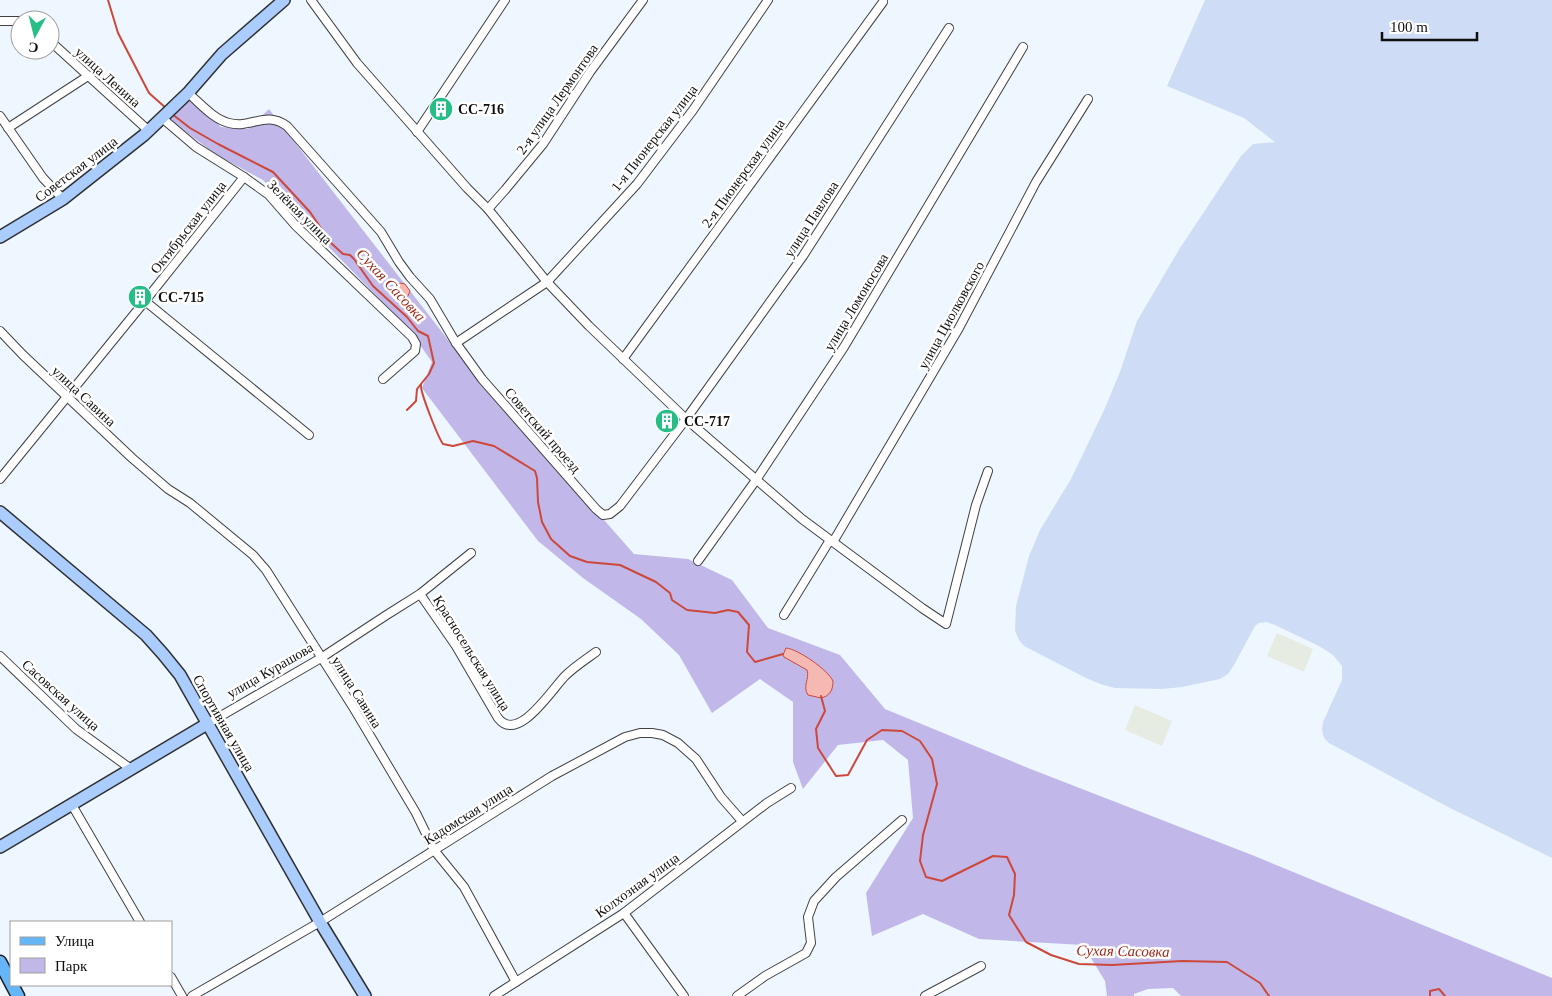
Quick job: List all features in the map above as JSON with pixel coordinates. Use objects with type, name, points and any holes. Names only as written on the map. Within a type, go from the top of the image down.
[{"type":"main road","points":[[0,962],[10,980]]},
{"type":"street","points":[[284,0],[222,54],[188,93],[210,112],[228,123],[240,124],[275,119],[287,126],[381,232],[404,269],[430,299],[456,343],[548,282]]},
{"type":"street","points":[[311,0],[357,63],[467,188],[488,209],[548,282],[589,326],[686,419],[802,519],[946,624],[976,505],[988,472]]},
{"type":"street","points":[[417,132],[505,0]]},
{"type":"street","name":"2-я улица Лермонтова","points":[[488,209],[543,144],[590,72],[643,0]]},
{"type":"street","name":"1-я Пионерская улица","points":[[548,282],[637,184],[693,110],[768,0]]},
{"type":"street","name":"2-я Пионерская улица","points":[[623,358],[883,2]]},
{"type":"street","name":"улица Павлова","points":[[686,419],[803,256],[950,28]]},
{"type":"street","name":"улица Ломоносова","points":[[698,561],[756,480],[844,347],[1022,47]]},
{"type":"street","name":"улица Ленина","points":[[60,50],[149,130]]},
{"type":"street","points":[[8,128],[88,76]]},
{"type":"street","name":"Советская улица","points":[[0,237],[63,199],[149,130],[188,93]]},
{"type":"street","name":"улица Циолковского","points":[[784,615],[832,541],[959,328],[1036,182],[1088,100]]},
{"type":"street","points":[[0,116],[43,178],[63,199]]},
{"type":"street","name":"Зелёная улица","points":[[163,117],[196,147],[269,195],[296,226],[412,337],[416,344],[415,351],[383,379]]},
{"type":"street","name":"Октябрьская улица","points":[[0,479],[244,177]]},
{"type":"street","points":[[145,301],[309,435]]},
{"type":"street","name":"улица Савина","points":[[0,331],[23,356],[146,470],[168,489],[190,503],[253,555],[279,587],[416,813],[434,850],[464,887],[516,982]]},
{"type":"street","name":"Советский проезд","points":[[456,343],[497,397],[596,509],[603,514],[610,514],[620,506],[686,419]]},
{"type":"street","name":"Спортивная улица","points":[[0,512],[146,635],[164,654],[180,676],[320,922],[365,996]]},
{"type":"street","name":"улица Курашова","points":[[0,847],[321,658],[420,594],[471,553]]},
{"type":"street","name":"Красносельская улица","points":[[420,594],[456,646],[498,718],[509,726],[514,726],[521,722],[545,700],[564,677],[596,652]]},
{"type":"street","name":"Сасовская улица","points":[[0,656],[76,730],[132,769]]},
{"type":"street","name":"Кадомская улица","points":[[192,996],[320,922],[552,776],[624,737],[640,733],[663,735],[685,749],[696,759],[721,797],[742,821]]},
{"type":"street","name":"Колхозная улица","points":[[494,996],[624,913],[767,802],[791,788]]},
{"type":"street","points":[[72,805],[139,921]]},
{"type":"street","points":[[737,996],[766,976],[806,953],[811,942],[808,917],[814,901],[836,877],[902,820]]},
{"type":"street","points":[[624,913],[684,996]]},
{"type":"street","points":[[925,996],[981,966]]},
{"type":"street","points":[[172,979],[182,996]]},
{"type":"shaded area","points":[[1205,0],[1552,0],[1552,858],[1448,807],[1329,743],[1324,738],[1323,722],[1342,680],[1342,666],[1333,655],[1319,646],[1275,625],[1266,622],[1255,626],[1234,665],[1228,674],[1220,679],[1162,689],[1115,688],[1100,684],[1024,646],[1015,631],[1016,606],[1029,556],[1040,530],[1071,479],[1105,408],[1120,372],[1137,321],[1180,248],[1241,156],[1253,144],[1275,142],[1244,118],[1167,86]]},
{"type":"shaded area","points":[[400,283],[405,284],[410,291],[402,302],[392,294],[393,289]]},
{"type":"shaded area","points":[[1277,633],[1313,649],[1304,672],[1267,656]]},
{"type":"shaded area","points":[[786,648],[805,656],[830,676],[833,684],[829,694],[821,698],[808,695],[806,692],[807,670],[784,657]]},
{"type":"shaded area","points":[[1135,705],[1172,721],[1162,746],[1125,730]]},
{"type":"green space","points":[[192,99],[221,127],[248,129],[269,109],[466,363],[634,554],[688,559],[732,580],[768,628],[840,655],[885,709],[1028,768],[1252,855],[1552,978],[1552,996],[1181,996],[1173,988],[1148,989],[1134,994],[1134,996],[1107,996],[1105,981],[1083,945],[979,939],[923,914],[872,936],[866,893],[913,818],[908,760],[883,740],[838,745],[803,789],[793,762],[793,702],[760,679],[712,713],[679,655],[641,619],[583,578],[538,541],[422,388],[432,362],[408,328],[263,180],[215,154],[169,119]]},
{"type":"waterway","name":"Сухая Сасовка","points":[[108,0],[118,33],[149,93],[167,109]]},
{"type":"waterway","name":"Сухая Сасовка","points":[[172,114],[190,128],[273,172],[310,212],[331,243],[343,254],[350,255],[373,286],[407,317],[418,331],[428,336],[434,363],[429,374],[417,389],[416,401],[407,410]]},
{"type":"waterway","name":"Сухая Сасовка","points":[[421,385],[423,396],[443,444],[453,446],[473,441],[494,446],[535,471],[542,522],[551,539],[570,556],[587,562],[620,565],[656,582],[670,593],[672,600],[687,610],[715,613],[728,610],[738,612],[749,625],[747,652],[755,662],[783,654]]},
{"type":"waterway","name":"Сухая Сасовка","points":[[821,696],[825,711],[816,729],[818,748],[836,776],[848,775],[867,740],[882,730],[902,731],[920,741],[932,759],[937,784],[923,835],[920,861],[926,877],[942,881],[993,856],[1007,857],[1015,874],[1014,895],[1009,915],[1026,942],[1051,955],[1079,964],[1112,965],[1182,961],[1227,962],[1260,983],[1269,996]]},
{"type":"waterway","name":"Сухая Сасовка","points":[[1430,996],[1430,991],[1439,989],[1445,996]]},
{"type":"place","name":"СС-716","points":[[441,109]]},
{"type":"place","name":"СС-715","points":[[140,297]]},
{"type":"place","name":"СС-717","points":[[667,421]]}]
